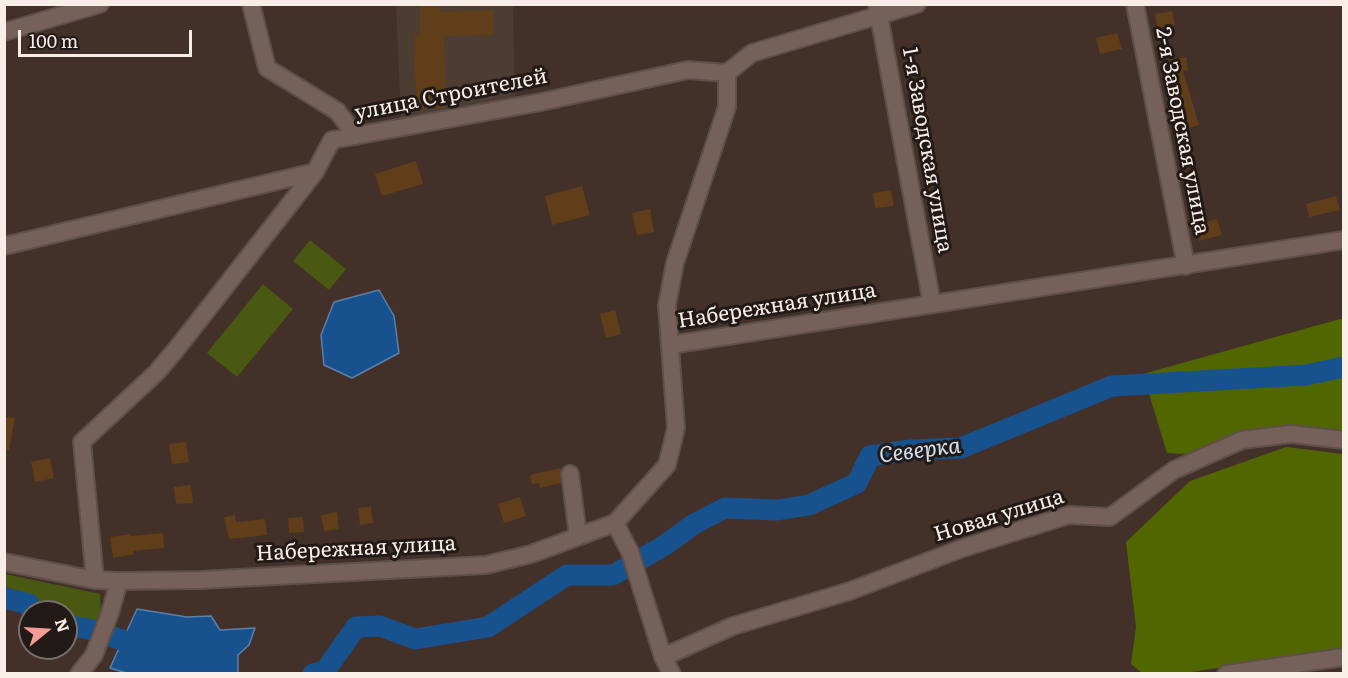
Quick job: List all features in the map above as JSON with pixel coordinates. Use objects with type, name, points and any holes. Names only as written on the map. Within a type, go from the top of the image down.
[{"type":"street","points":[[4,32],[100,4]]},
{"type":"street","points":[[251,4],[267,68],[337,111],[356,136]]},
{"type":"street","points":[[670,345],[667,305],[675,263],[727,107],[728,73],[752,53],[878,10],[917,4]]},
{"type":"street","name":"2-я Заводская улица","points":[[1135,4],[1186,266]]},
{"type":"street","name":"1-я Заводская улица","points":[[878,10],[932,304]]},
{"type":"street","name":"улица Строителей","points":[[315,172],[332,140],[541,102],[688,70],[728,73]]},
{"type":"street","points":[[94,580],[82,442],[181,349],[283,219],[315,172]]},
{"type":"street","points":[[4,246],[315,172]]},
{"type":"street","name":"Набережная улица","points":[[4,562],[94,580],[200,580],[486,565],[531,554],[615,522],[667,465],[676,428],[670,345],[1344,240]]},
{"type":"street","name":"Новая улица","points":[[663,657],[733,626],[850,591],[1005,534],[1069,515],[1110,517],[1174,470],[1242,440],[1291,434],[1344,440]]},
{"type":"street","points":[[570,474],[578,536]]},
{"type":"street","points":[[615,522],[630,552],[663,657],[672,674]]},
{"type":"street","points":[[79,674],[94,655],[119,580]]},
{"type":"street","points":[[1226,674],[1344,657]]},
{"type":"shaded area","points":[[396,5],[513,5],[515,104],[401,120]]},
{"type":"green space","points":[[310,240],[346,269],[329,290],[293,261]]},
{"type":"green space","points":[[263,284],[293,309],[237,377],[207,353]]},
{"type":"green space","points":[[1343,319],[1343,431],[1253,433],[1186,454],[1167,453],[1143,374]]},
{"type":"green space","points":[[1286,447],[1343,454],[1343,649],[1185,673],[1142,673],[1131,664],[1136,627],[1126,542],[1190,481]]},
{"type":"green space","points":[[5,574],[100,594],[101,611],[95,622],[78,618],[78,600],[38,600],[37,597],[5,587]]},
{"type":"water","points":[[379,290],[394,316],[399,353],[352,378],[324,365],[321,335],[334,302]]},
{"type":"water","points":[[137,609],[187,617],[211,616],[220,630],[255,628],[249,645],[238,655],[238,673],[130,674],[110,668]]},
{"type":"building","points":[[420,4],[441,4],[441,12],[493,10],[494,35],[444,36],[446,108],[416,108],[414,34],[420,34]]},
{"type":"building","points":[[1172,11],[1175,25],[1157,28],[1155,14]]},
{"type":"building","points":[[1117,33],[1122,49],[1100,54],[1096,38]]},
{"type":"building","points":[[1186,57],[1188,70],[1183,71],[1199,125],[1178,131],[1164,84],[1171,82],[1167,60]]},
{"type":"building","points":[[926,105],[929,116],[914,120],[911,109]]},
{"type":"building","points":[[416,161],[423,184],[382,196],[375,174]]},
{"type":"building","points":[[582,186],[590,215],[552,225],[545,196]]},
{"type":"building","points":[[891,190],[894,206],[875,208],[873,193]]},
{"type":"building","points":[[1336,196],[1340,210],[1309,217],[1306,204]]},
{"type":"building","points":[[650,209],[654,232],[637,235],[632,213]]},
{"type":"building","points":[[1217,219],[1222,235],[1199,241],[1195,225]]},
{"type":"building","points":[[615,310],[621,334],[606,338],[600,314]]},
{"type":"building","points":[[4,417],[15,418],[9,450],[4,450]]},
{"type":"building","points":[[186,442],[189,462],[172,464],[169,444]]},
{"type":"building","points":[[50,458],[54,478],[35,482],[31,462]]},
{"type":"building","points":[[561,468],[561,483],[540,488],[539,483],[532,484],[530,475]]},
{"type":"building","points":[[191,485],[193,503],[176,504],[174,487]]},
{"type":"building","points":[[520,497],[526,516],[504,523],[498,504]]},
{"type":"building","points":[[371,507],[373,523],[360,525],[358,508]]},
{"type":"building","points":[[337,512],[339,529],[324,531],[321,515]]},
{"type":"building","points":[[235,515],[236,522],[265,519],[267,535],[229,539],[224,517]]},
{"type":"building","points":[[303,517],[304,532],[289,533],[288,518]]},
{"type":"building","points":[[163,533],[164,548],[133,551],[134,554],[113,558],[110,537]]},
{"type":"waterway","name":"Северка","points":[[313,674],[325,671],[356,627],[380,626],[415,639],[488,627],[567,575],[613,575],[665,545],[694,524],[725,508],[777,510],[809,505],[857,483],[870,456],[911,450],[961,448],[1112,386],[1306,375],[1344,367]]},
{"type":"waterway","name":"Северка","points":[[4,598],[18,601]]},
{"type":"waterway","name":"Северка","points":[[78,627],[128,642],[196,674]]}]
